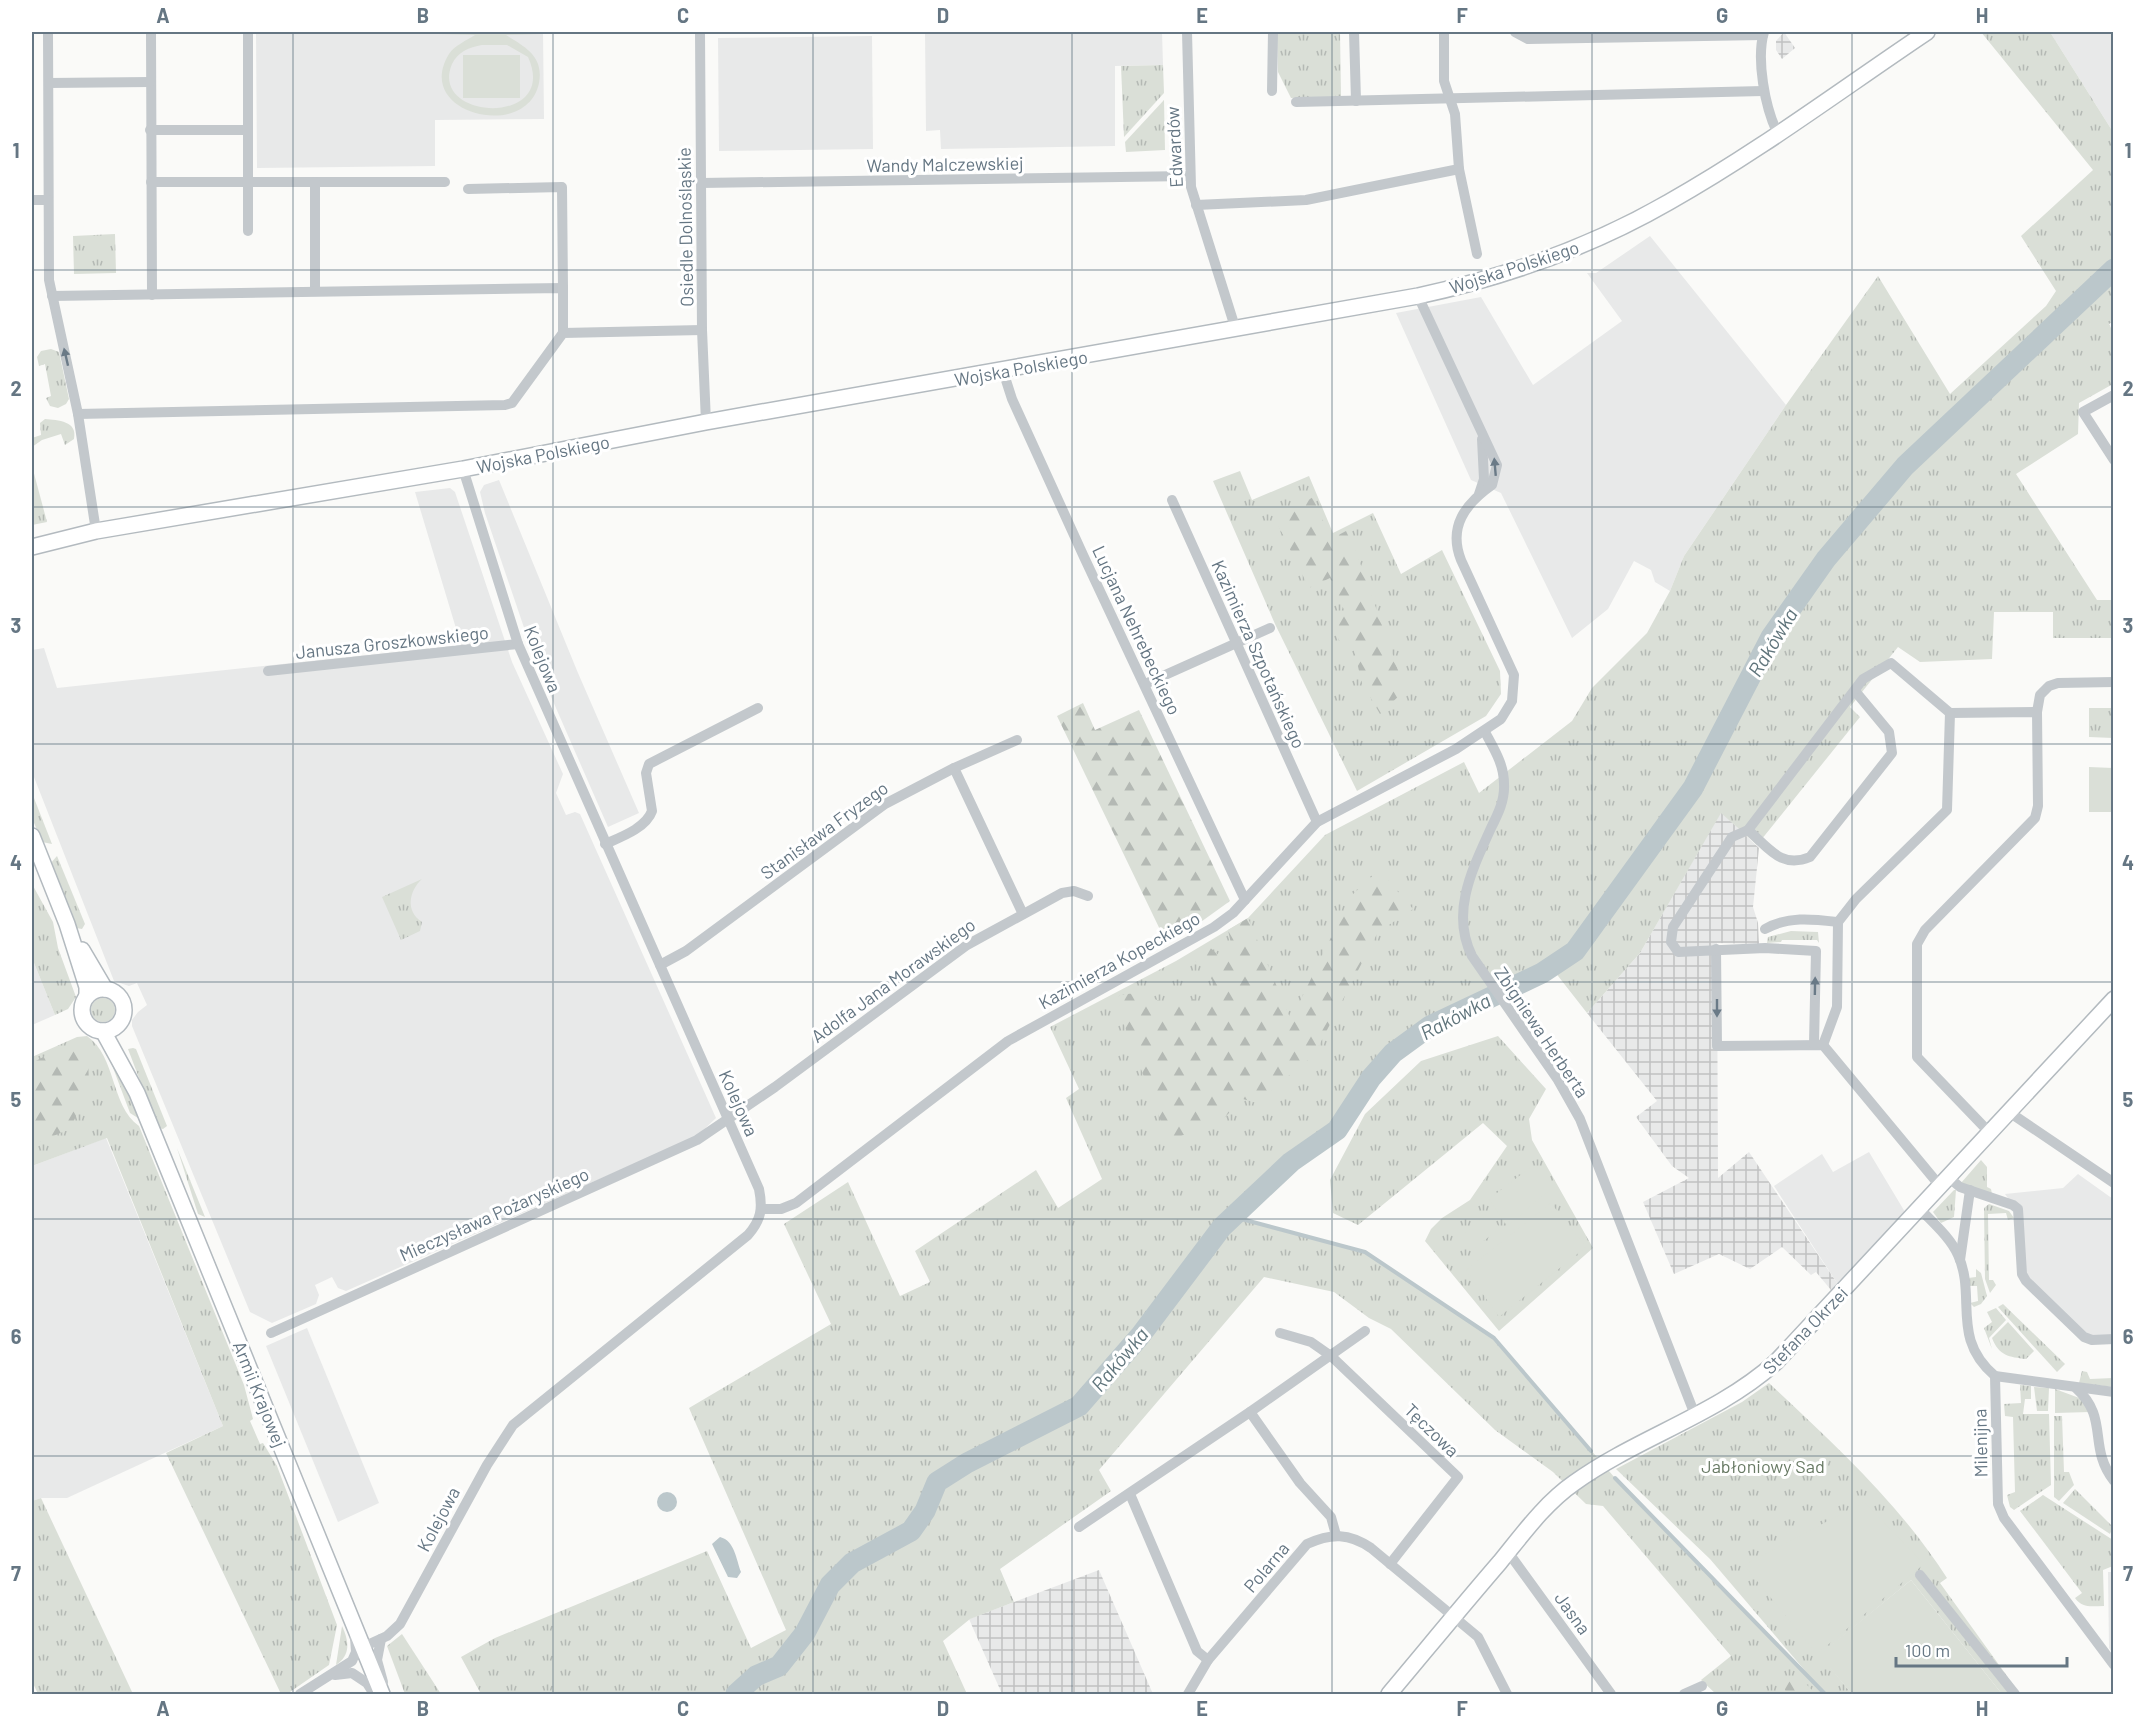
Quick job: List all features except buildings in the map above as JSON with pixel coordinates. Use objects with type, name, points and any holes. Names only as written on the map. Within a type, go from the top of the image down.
[{"type":"street","points":[[48,32],[48,200],[52,296],[78,414],[96,531]]},
{"type":"street","points":[[151,32],[152,295]]},
{"type":"street","points":[[248,32],[248,231]]},
{"type":"street","name":"Osiedle Dolnośląskie","points":[[700,32],[702,330],[706,422]]},
{"type":"street","name":"Edwardów","points":[[1187,32],[1190,176],[1196,205],[1235,327]]},
{"type":"street","points":[[1272,91],[1273,32]]},
{"type":"street","points":[[1354,32],[1356,101]]},
{"type":"street","points":[[1444,32],[1444,81],[1455,114],[1459,169],[1477,254]]},
{"type":"street","points":[[1515,32],[1528,39],[1673,33],[1763,33],[1763,91],[1769,116],[1777,132]]},
{"type":"street","name":"Wojska Polskiego","points":[[32,545],[96,531],[462,469],[706,422],[1418,296],[1481,282],[1589,242],[1668,203],[1927,32]]},
{"type":"street","points":[[49,83],[150,82]]},
{"type":"street","points":[[1296,102],[1763,91]]},
{"type":"street","points":[[150,130],[247,130]]},
{"type":"street","points":[[1196,205],[1306,200],[1459,169]]},
{"type":"street","name":"Wandy Malczewskiej","points":[[701,183],[1190,176]]},
{"type":"street","points":[[151,182],[445,182]]},
{"type":"street","points":[[315,182],[315,291]]},
{"type":"street","points":[[78,414],[505,405],[512,402],[562,333],[562,187],[468,189]]},
{"type":"street","points":[[32,200],[48,200]]},
{"type":"street","points":[[52,296],[562,288]]},
{"type":"street","name":"Kazimierza Kopeckiego","points":[[762,1209],[781,1209],[796,1203],[1008,1041],[1199,937],[1225,920],[1317,822],[1485,732],[1502,719],[1508,708],[1514,684],[1510,664],[1457,550],[1456,533],[1462,513],[1479,494],[1484,479],[1482,436],[1418,296]]},
{"type":"street","points":[[562,333],[702,330]]},
{"type":"street","name":"Lucjana Nehrebeckiego","points":[[1003,371],[1012,399],[1056,497],[1245,900]]},
{"type":"street","points":[[2114,395],[2083,412],[2114,460]]},
{"type":"street","name":"Kolejowa","points":[[363,1647],[381,1639],[400,1624],[487,1465],[513,1425],[748,1235],[760,1217],[762,1209],[759,1189],[518,644],[462,469]]},
{"type":"street","name":"Kazimierza Szpotańskiego","points":[[1172,500],[1317,822]]},
{"type":"street","points":[[1145,684],[1270,628]]},
{"type":"street","name":"Janusza Groszkowskiego","points":[[268,671],[518,644]]},
{"type":"street","points":[[2037,712],[1950,713],[1891,663],[1863,679],[1748,830],[1732,837],[1673,927],[1671,942],[1678,952],[1686,954],[1716,949],[1816,951],[1819,1044],[1944,1182],[2018,1209],[2022,1274],[2026,1281],[2084,1337],[2092,1340],[2114,1339]]},
{"type":"street","points":[[1989,1132],[1917,1057],[1917,944],[1925,930],[2035,818],[2038,806],[2037,712],[2040,695],[2054,684],[2114,682]]},
{"type":"street","points":[[1748,830],[1784,861],[1797,862],[1810,857],[1892,753],[1889,732],[1855,691]]},
{"type":"street","points":[[605,844],[645,823],[650,816],[652,811],[646,773],[649,764],[758,708]]},
{"type":"street","points":[[1819,1044],[1836,1006],[1838,922],[1856,899],[1947,810],[1950,713]]},
{"type":"street","name":"Zbigniewa Herberta","points":[[1485,732],[1502,765],[1504,789],[1499,811],[1469,878],[1463,921],[1470,951],[1558,1080],[1580,1119],[1695,1415]]},
{"type":"street","name":"Stanisława Fryzego","points":[[660,965],[686,951],[885,804],[954,768],[1017,740]]},
{"type":"street","points":[[954,768],[1022,912]]},
{"type":"street","points":[[32,836],[67,924],[87,987],[87,996]]},
{"type":"street","name":"Adolfa Jana Morawskiego","points":[[729,1120],[967,945],[1022,912],[1062,893],[1074,891],[1088,896]]},
{"type":"street","points":[[1765,929],[1776,922],[1796,919],[1838,922]]},
{"type":"street","points":[[67,924],[105,989],[116,994],[123,1004],[123,1015],[118,1024],[103,1031],[93,1028],[84,1018],[83,1003],[93,992],[105,989]]},
{"type":"street","points":[[1716,949],[1717,1046],[1819,1044]]},
{"type":"street","name":"Stefana Okrzei","points":[[1389,1695],[1508,1552],[1546,1509],[1572,1485],[1605,1462],[1751,1384],[1776,1362],[2114,999]]},
{"type":"street","points":[[118,1024],[137,1093]]},
{"type":"street","points":[[103,1031],[137,1093]]},
{"type":"street","name":"Armii Krajowej","points":[[137,1093],[382,1695]]},
{"type":"street","points":[[2008,1112],[2114,1183]]},
{"type":"street","name":"Mieczysława Pożaryskiego","points":[[271,1333],[697,1140],[729,1120]]},
{"type":"street","points":[[1970,1190],[1960,1260],[1967,1327],[1983,1365],[1995,1376],[2114,1392]]},
{"type":"street","points":[[1919,1208],[1954,1248],[1960,1260]]},
{"type":"street","points":[[1079,1527],[1250,1412],[1365,1331]]},
{"type":"street","name":"Tęczowa","points":[[1280,1333],[1311,1342],[1331,1356],[1458,1477],[1390,1564]]},
{"type":"street","name":"Milenijna","points":[[1995,1376],[1998,1504],[2004,1518],[2114,1665]]},
{"type":"street","points":[[2076,1388],[2093,1406],[2103,1467],[2114,1481]]},
{"type":"street","points":[[1250,1412],[1300,1483],[1331,1517],[1336,1535],[1361,1541],[1478,1637],[1507,1695]]},
{"type":"street","points":[[1130,1494],[1197,1651],[1208,1660]]},
{"type":"street","name":"Polarna","points":[[1188,1695],[1208,1660],[1307,1544],[1323,1536],[1336,1535]]},
{"type":"street","name":"Jasna","points":[[1508,1552],[1611,1695]]},
{"type":"street","points":[[1920,1575],[2015,1695]]},
{"type":"street","points":[[354,1625],[367,1635],[381,1639],[377,1660],[387,1695]]},
{"type":"street","points":[[300,1695],[332,1676],[352,1660],[356,1652],[354,1625]]},
{"type":"street","points":[[332,1676],[352,1673],[367,1683],[374,1695]]},
{"type":"street","points":[[1684,1695],[1702,1686]]},
{"type":"shaded area","points":[[256,32],[543,32],[544,119],[435,120],[435,166],[257,168]]},
{"type":"shaded area","points":[[925,32],[1162,32],[1163,65],[1115,66],[1115,146],[941,149],[940,130],[926,131]]},
{"type":"shaded area","points":[[1784,32],[1795,48],[1782,59],[1776,50],[1776,41]]},
{"type":"shaded area","points":[[2050,32],[2113,32],[2113,132]]},
{"type":"shaded area","points":[[872,36],[873,149],[719,151],[718,38]]},
{"type":"shaded area","points":[[1650,236],[1786,405],[1684,556],[1670,591],[1655,582],[1651,570],[1634,561],[1608,609],[1572,638],[1501,493],[1471,480],[1396,313],[1481,297],[1533,385],[1622,321],[1587,273],[1596,273]]},
{"type":"shaded area","points":[[499,480],[578,673],[639,813],[608,827],[535,660],[485,513],[480,492],[484,485]]},
{"type":"shaded area","points":[[450,488],[455,492],[512,662],[563,774],[556,793],[566,815],[575,812],[580,814],[716,1118],[697,1136],[346,1291],[338,1288],[332,1277],[315,1285],[319,1295],[316,1304],[272,1323],[250,1312],[132,1026],[132,1020],[147,1005],[137,983],[129,986],[114,981],[32,772],[32,650],[44,648],[57,688],[461,645],[415,492]]},
{"type":"shaded area","points":[[1721,812],[1759,848],[1753,907],[1758,923],[1759,944],[1717,943],[1718,1178],[1749,1152],[1837,1283],[1831,1290],[1816,1272],[1811,1275],[1782,1247],[1750,1269],[1719,1254],[1674,1274],[1643,1202],[1689,1178],[1672,1166],[1636,1117],[1657,1101],[1587,1013],[1640,953]]},
{"type":"shaded area","points":[[32,958],[55,1015],[32,1025]]},
{"type":"shaded area","points":[[106,1138],[223,1426],[67,1498],[41,1498],[32,1501],[32,1166]]},
{"type":"shaded area","points":[[1869,1152],[1905,1212],[1837,1283],[1774,1186],[1822,1154],[1833,1172]]},
{"type":"shaded area","points":[[2078,1174],[2113,1199],[2113,1339],[2092,1340],[2026,1281],[2013,1205],[2005,1194],[2063,1188]]},
{"type":"shaded area","points":[[307,1328],[379,1503],[338,1522],[266,1346]]},
{"type":"shaded area","points":[[667,1492],[674,1495],[677,1502],[674,1509],[667,1512],[660,1509],[657,1502],[660,1495]]},
{"type":"shaded area","points":[[720,1537],[732,1546],[741,1572],[737,1578],[728,1577],[712,1544]]},
{"type":"shaded area","points":[[1099,1570],[1153,1694],[1002,1694],[969,1619]]},
{"type":"shaded area","points":[[2108,1572],[2113,1572],[2113,1654],[2109,1648]]},
{"type":"green space","points":[[438,32],[541,32],[541,34],[506,35],[532,53],[539,66],[539,83],[530,101],[515,112],[495,116],[476,113],[458,105],[446,92],[442,75],[451,51],[475,35],[438,34]],"holes":[[[507,45],[528,57],[533,80],[526,96],[512,105],[493,108],[474,105],[458,97],[450,83],[452,64],[457,56],[477,46]]]},
{"type":"green space","points":[[1340,32],[1341,97],[1291,98],[1278,72],[1277,33]]},
{"type":"green space","name":"Jabłoniowy Sad","points":[[1981,32],[2050,32],[2113,132],[2114,321],[2109,324],[2113,332],[2113,384],[2079,403],[2078,434],[2016,474],[2097,600],[2113,600],[2113,638],[2053,638],[2053,612],[1994,612],[1992,659],[1920,662],[1898,647],[1850,707],[1860,717],[1757,845],[1721,813],[1640,953],[1587,1013],[1551,967],[1430,1026],[1393,1053],[1371,1078],[1337,1130],[1291,1162],[1234,1216],[1365,1252],[1494,1338],[1615,1478],[1807,1673],[1710,1559],[1616,1469],[1742,1402],[1769,1383],[1864,1475],[1908,1524],[1947,1578],[1940,1583],[2020,1694],[2002,1694],[1911,1580],[1820,1655],[1852,1694],[1716,1694],[1701,1680],[1731,1656],[1603,1506],[1586,1504],[1553,1472],[1495,1430],[1391,1329],[1369,1318],[1334,1292],[1264,1277],[1099,1470],[1111,1491],[1000,1569],[1014,1602],[970,1619],[943,1641],[967,1694],[481,1694],[461,1657],[495,1638],[707,1551],[751,1648],[786,1630],[689,1408],[831,1324],[784,1224],[848,1182],[900,1296],[930,1282],[915,1251],[1036,1170],[1058,1208],[1102,1179],[1066,1098],[1079,1089],[1050,1027],[1176,961],[1248,918],[1325,835],[1464,762],[1479,793],[1572,721],[1592,688],[1647,633],[1670,591],[1684,556],[1786,405],[1878,276],[1950,394],[2046,306],[2056,291],[2021,236],[2093,170]]},
{"type":"green space","points":[[463,55],[520,55],[520,98],[463,98]]},
{"type":"green space","points":[[1163,65],[1164,93],[1124,137],[1121,66]]},
{"type":"green space","points":[[1164,100],[1165,150],[1126,152],[1125,142]]},
{"type":"green space","points":[[115,234],[116,273],[74,274],[73,236]]},
{"type":"green space","points":[[51,349],[59,352],[69,399],[66,404],[58,408],[50,406],[46,398],[51,396],[45,364],[39,366],[37,357],[41,351]]},
{"type":"green space","points":[[45,419],[70,425],[73,428],[74,439],[65,445],[61,434],[42,440],[32,447],[32,438],[41,435],[40,423]]},
{"type":"green space","points":[[32,466],[47,522],[32,525]]},
{"type":"green space","points":[[1240,471],[1252,500],[1309,476],[1333,533],[1373,513],[1401,574],[1442,550],[1500,671],[1501,694],[1486,716],[1357,791],[1275,624],[1213,481]]},
{"type":"green space","points":[[1313,497],[1331,539],[1346,531],[1358,557],[1405,690],[1380,714],[1362,683],[1353,646],[1342,646],[1328,617],[1345,612],[1330,578],[1309,588],[1276,521]]},
{"type":"green space","points":[[1083,703],[1095,730],[1139,710],[1230,901],[1198,924],[1166,942],[1057,716]]},
{"type":"green space","points":[[2089,708],[2113,708],[2113,738],[2089,737]]},
{"type":"green space","points":[[2089,767],[2113,768],[2113,812],[2089,812]]},
{"type":"green space","points":[[32,793],[52,844],[42,842],[32,818]]},
{"type":"green space","points":[[57,856],[85,924],[82,929],[76,928],[50,864]]},
{"type":"green space","points":[[1379,870],[1413,909],[1378,932],[1314,1055],[1275,1087],[1260,1104],[1243,1099],[1218,1124],[1168,1140],[1114,998],[1125,994],[1136,994],[1178,1004],[1194,999],[1202,1006],[1213,1001],[1215,988],[1213,982],[1193,959],[1206,944],[1224,960],[1235,961],[1228,930],[1248,918],[1291,1020],[1351,896]]},
{"type":"green space","points":[[422,879],[414,889],[411,901],[413,912],[422,922],[420,931],[401,940],[382,897]]},
{"type":"green space","points":[[32,884],[53,922],[58,948],[76,997],[68,1009],[55,1015],[32,958]]},
{"type":"green space","points":[[1791,931],[1818,932],[1819,943],[1817,940],[1782,940],[1767,943],[1768,937]]},
{"type":"green space","points":[[103,998],[108,999],[114,1005],[114,1015],[108,1021],[103,1022],[98,1021],[92,1015],[91,1010],[92,1005],[98,999]]},
{"type":"green space","points":[[87,1036],[104,1056],[123,1106],[139,1126],[244,1385],[253,1419],[250,1421],[260,1444],[263,1443],[277,1466],[337,1625],[329,1665],[287,1694],[281,1694],[166,1453],[223,1426],[107,1138],[32,1166],[32,1057],[77,1037]]},
{"type":"green space","points":[[1498,1036],[1546,1089],[1529,1119],[1532,1140],[1593,1248],[1499,1331],[1425,1241],[1431,1229],[1442,1218],[1470,1200],[1507,1146],[1483,1123],[1358,1225],[1333,1213],[1330,1180],[1365,1114],[1421,1061]]},
{"type":"green space","points":[[64,1046],[88,1053],[89,1088],[70,1129],[32,1145],[32,1063]]},
{"type":"green space","points":[[128,1049],[136,1049],[167,1126],[163,1129],[158,1128]]},
{"type":"green space","points":[[109,1057],[128,1089],[141,1120],[130,1113]]},
{"type":"green space","points":[[177,1148],[205,1217],[198,1214]]},
{"type":"green space","points":[[1981,1160],[1987,1167],[1987,1187],[1991,1189],[1992,1194],[1961,1183]]},
{"type":"green space","points":[[1531,1167],[1549,1191],[1507,1226],[1489,1199]]},
{"type":"green space","points":[[1956,1190],[1954,1217],[1941,1223],[1933,1212]]},
{"type":"green space","points":[[1551,1203],[1586,1247],[1499,1317],[1466,1270]]},
{"type":"green space","points":[[1989,1204],[2009,1211],[2014,1218],[2008,1220],[2006,1213],[1988,1214],[1989,1280],[1993,1280],[1996,1285],[1990,1293],[1985,1279],[1984,1208]]},
{"type":"green space","points":[[1489,1214],[1500,1228],[1471,1251],[1460,1236]]},
{"type":"green space","points":[[1976,1269],[1981,1273],[1987,1296],[1981,1304],[1974,1307],[1970,1303],[1978,1301],[1977,1286],[1969,1286],[1968,1278],[1976,1277]]},
{"type":"green space","points":[[2003,1304],[2065,1364],[2057,1372],[1998,1307]]},
{"type":"green space","points":[[1996,1308],[2006,1320],[1989,1338],[1992,1349],[1984,1328],[1992,1322],[1987,1312]]},
{"type":"green space","points":[[2008,1322],[2034,1351],[2026,1359],[2001,1352],[1992,1338]]},
{"type":"green space","points":[[2082,1371],[2087,1372],[2090,1379],[2113,1378],[2113,1387],[2079,1383]]},
{"type":"green space","points":[[2020,1385],[2031,1386],[2031,1399],[2025,1399],[2023,1414],[2049,1414],[2051,1485],[2014,1510],[2010,1507],[2007,1495],[2015,1492],[2013,1417],[2005,1416],[2004,1404],[2021,1403]]},
{"type":"green space","points":[[2034,1387],[2049,1388],[2048,1411],[2037,1411]]},
{"type":"green space","points":[[2055,1389],[2082,1399],[2090,1412],[2055,1413]]},
{"type":"green space","points":[[2054,1416],[2062,1416],[2064,1472],[2069,1472],[2074,1485],[2059,1501],[2054,1497]]},
{"type":"green space","points":[[2075,1489],[2113,1527],[2110,1534],[2063,1503]]},
{"type":"green space","points":[[2043,1495],[2113,1540],[2113,1566],[2103,1570],[2104,1606],[2088,1606],[2078,1602],[2075,1598],[2082,1593],[2020,1511]]},
{"type":"green space","points":[[41,1498],[133,1694],[38,1694],[32,1681],[32,1501]]},
{"type":"green space","points":[[1864,1502],[1924,1564],[1817,1654],[1744,1565]]},
{"type":"green space","points":[[1911,1580],[2002,1694],[1852,1694],[1819,1655]]},
{"type":"green space","points":[[342,1626],[347,1647],[344,1657],[336,1665]]},
{"type":"green space","points":[[402,1634],[441,1694],[405,1694],[387,1646]]},
{"type":"green space","points":[[1791,1678],[1802,1680],[1816,1694],[1786,1694],[1783,1680]]},
{"type":"waterway","name":"Rakówka","points":[[736,1694],[756,1676],[779,1666],[805,1633],[830,1585],[852,1563],[911,1531],[925,1511],[937,1482],[967,1463],[1079,1406],[1140,1336],[1222,1227],[1291,1162],[1337,1130],[1371,1078],[1393,1053],[1430,1026],[1542,973],[1575,951],[1693,788],[1771,637],[1826,559],[1905,466],[2114,269]]},
{"type":"waterway","points":[[1234,1217],[1365,1252],[1494,1338],[1591,1451]]},
{"type":"waterway","points":[[1615,1478],[1825,1694]]}]
